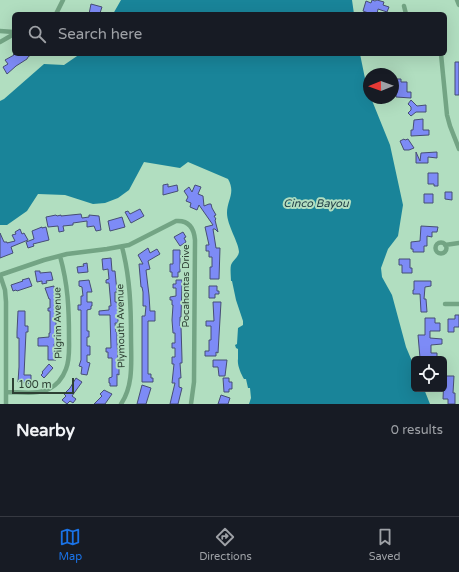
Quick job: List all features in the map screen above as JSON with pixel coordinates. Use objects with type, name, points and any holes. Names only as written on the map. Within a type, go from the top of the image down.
[{"type":"street","points":[[57,12],[63,0]]},
{"type":"street","points":[[457,0],[459,5]]},
{"type":"street","points":[[404,6],[406,12]]},
{"type":"street","points":[[0,31],[12,33]]},
{"type":"street","points":[[0,42],[12,34]]},
{"type":"street","points":[[440,56],[447,115],[459,149]]},
{"type":"street","name":"Pocahontas Drive","points":[[0,275],[60,256],[122,247],[140,240],[176,221],[185,222],[193,229],[195,240],[194,382],[191,404]]},
{"type":"street","points":[[445,245],[459,243]]},
{"type":"street","name":"Plymouth Avenue","points":[[121,404],[128,388],[131,363],[130,287],[122,247]]},
{"type":"street","name":"Pilgrim Avenue","points":[[6,392],[30,393],[43,391],[57,383],[62,378],[66,369],[69,358],[68,292],[60,256]]},
{"type":"street","points":[[0,275],[5,290],[6,302],[6,404]]},
{"type":"street","points":[[445,304],[459,304]]},
{"type":"water","points":[[121,0],[352,0],[354,12],[114,12]]},
{"type":"water","name":"Cinco Bayou","points":[[77,56],[360,56],[363,69],[363,104],[373,104],[390,145],[403,205],[398,236],[388,249],[381,268],[382,277],[392,295],[406,347],[411,359],[411,392],[425,392],[430,404],[249,404],[251,398],[250,388],[248,388],[246,379],[244,379],[240,369],[238,349],[235,345],[237,344],[238,328],[243,325],[243,321],[231,281],[231,265],[238,256],[239,252],[227,213],[231,192],[230,184],[228,179],[188,162],[180,168],[144,162],[129,190],[118,198],[105,203],[93,204],[65,195],[38,194],[27,211],[7,225],[0,225],[0,101],[44,64],[64,65]]},
{"type":"building","points":[[372,0],[377,0],[384,2],[383,5],[389,7],[387,12],[378,9],[377,12],[363,11],[366,1],[371,3]]},
{"type":"building","points":[[91,4],[102,7],[100,12],[89,12]]},
{"type":"building","points":[[12,56],[29,56],[7,74],[3,67],[8,64],[5,60]]},
{"type":"building","points":[[455,62],[459,62],[459,95],[455,95]]},
{"type":"building","points":[[399,79],[401,79],[401,82],[407,82],[407,92],[411,92],[411,98],[399,97]]},
{"type":"building","points":[[411,100],[417,106],[426,105],[426,112],[416,112],[411,116],[408,113],[411,110],[411,107],[408,104]]},
{"type":"building","points":[[423,119],[423,130],[429,130],[429,135],[411,136],[414,120]]},
{"type":"building","points":[[408,139],[414,148],[404,150],[400,141]]},
{"type":"building","points":[[416,152],[420,161],[421,153],[437,152],[437,158],[428,157],[428,163],[416,163]]},
{"type":"building","points":[[428,173],[438,173],[438,186],[428,184]]},
{"type":"building","points":[[168,184],[168,187],[177,185],[178,191],[163,195],[163,185]]},
{"type":"building","points":[[195,185],[201,187],[198,194],[203,196],[204,206],[211,204],[216,215],[214,216],[216,219],[218,232],[213,229],[216,248],[220,248],[219,279],[210,279],[212,257],[209,257],[209,251],[206,251],[206,245],[209,245],[205,227],[213,225],[199,205],[197,210],[190,207],[191,203],[186,201],[188,197],[184,191],[189,187],[192,192]]},
{"type":"building","points":[[445,192],[452,192],[452,200],[445,199]]},
{"type":"building","points":[[424,194],[433,194],[433,203],[424,203]]},
{"type":"building","points":[[140,209],[144,216],[131,223],[125,212],[128,211],[130,214]]},
{"type":"building","points":[[81,214],[82,218],[89,217],[89,215],[99,216],[101,230],[96,231],[94,226],[87,227],[87,221],[63,226],[64,231],[59,232],[58,226],[48,227],[46,217]]},
{"type":"building","points":[[122,217],[125,227],[110,231],[108,221]]},
{"type":"building","points":[[421,226],[438,227],[437,232],[432,232],[432,237],[427,236],[427,246],[424,246],[424,252],[413,252],[413,249],[411,249],[411,242],[420,241]]},
{"type":"building","points":[[46,227],[49,240],[33,244],[34,246],[28,248],[26,242],[34,239],[32,231]]},
{"type":"building","points":[[20,229],[22,234],[24,233],[28,240],[11,247],[13,253],[0,258],[0,233],[4,242],[7,243],[15,241],[12,235],[16,234],[15,232]]},
{"type":"building","points":[[183,232],[186,237],[184,238],[186,242],[180,246],[174,237]]},
{"type":"building","points":[[148,248],[150,253],[157,249],[160,254],[148,261],[150,269],[146,270],[150,311],[155,311],[155,321],[148,321],[148,374],[151,374],[153,382],[142,382],[142,316],[145,316],[146,306],[143,306],[143,292],[141,287],[139,264],[143,264],[138,255]]},
{"type":"building","points":[[173,250],[180,250],[180,272],[178,272],[178,277],[172,277],[172,272],[170,272],[170,264],[173,264]]},
{"type":"building","points":[[111,258],[112,271],[115,271],[117,292],[115,292],[115,302],[117,302],[118,309],[118,323],[115,323],[119,363],[117,386],[110,386],[109,383],[109,378],[112,377],[112,358],[108,358],[106,348],[111,348],[110,315],[99,315],[99,311],[109,310],[109,306],[111,306],[109,283],[106,283],[106,280],[109,279],[108,269],[103,270],[102,259]]},
{"type":"building","points":[[399,259],[410,259],[410,268],[412,268],[412,273],[402,273],[402,265],[399,265]]},
{"type":"building","points":[[87,263],[88,272],[78,273],[77,267],[84,266],[83,264]]},
{"type":"building","points":[[35,271],[40,271],[40,273],[51,272],[53,280],[46,281],[47,283],[42,284],[42,281],[37,282]]},
{"type":"building","points":[[29,278],[32,286],[13,291],[11,285]]},
{"type":"building","points":[[89,280],[92,292],[87,292],[87,302],[92,302],[92,306],[91,309],[87,310],[87,331],[89,331],[89,337],[87,337],[87,346],[90,346],[90,355],[87,355],[87,362],[90,363],[87,375],[81,374],[82,367],[79,366],[81,360],[81,310],[78,310],[78,305],[81,305],[81,296],[83,296],[82,287],[79,286],[79,281]]},
{"type":"building","points":[[176,280],[182,280],[180,326],[182,363],[180,363],[181,378],[179,378],[179,387],[182,388],[178,404],[170,404],[175,383],[172,383],[174,364],[172,364],[172,357],[175,357],[175,348],[172,348],[172,343],[175,343],[175,333],[173,333],[173,305],[170,297],[176,296],[176,288],[173,288],[173,284],[176,284]]},
{"type":"building","points":[[414,281],[431,281],[431,286],[425,287],[424,299],[426,299],[427,312],[421,312],[420,294],[413,294]]},
{"type":"building","points":[[54,286],[56,299],[57,341],[56,344],[54,344],[56,360],[48,360],[48,346],[38,346],[38,338],[49,337],[50,311],[48,311],[48,308],[50,308],[50,299],[45,288]]},
{"type":"building","points":[[209,286],[217,286],[217,291],[219,291],[219,294],[215,294],[215,298],[209,298]]},
{"type":"building","points":[[213,302],[221,302],[218,353],[216,352],[216,356],[205,356],[205,351],[209,351],[209,340],[211,340],[211,326],[206,326],[206,321],[214,321]]},
{"type":"building","points":[[18,311],[25,311],[25,326],[28,326],[28,332],[26,332],[24,375],[31,375],[31,384],[18,382]]},
{"type":"building","points":[[455,315],[459,315],[459,327],[454,327],[454,332],[448,332],[448,319],[455,319]]},
{"type":"building","points":[[425,318],[435,318],[435,323],[440,323],[440,331],[430,331],[430,338],[442,339],[442,344],[431,345],[431,353],[437,353],[437,356],[420,356],[418,335],[425,335]]},
{"type":"building","points":[[213,360],[227,360],[225,376],[219,376],[218,367],[213,367]]},
{"type":"building","points":[[49,364],[53,368],[44,378],[41,375],[43,373],[42,372]]},
{"type":"building","points":[[447,376],[454,376],[453,393],[455,393],[455,404],[448,404],[448,399],[443,399],[443,392],[447,392]]},
{"type":"building","points":[[76,378],[82,382],[72,396],[76,399],[73,403],[70,401],[67,404],[62,400],[66,396],[64,394]]},
{"type":"building","points":[[223,378],[229,378],[229,382],[232,382],[232,389],[229,389],[229,392],[224,392]]},
{"type":"building","points":[[142,385],[151,388],[146,404],[137,404]]},
{"type":"building","points":[[104,390],[112,394],[105,404],[94,404],[102,396],[100,394]]},
{"type":"building","points":[[221,395],[230,398],[228,404],[218,404]]}]
